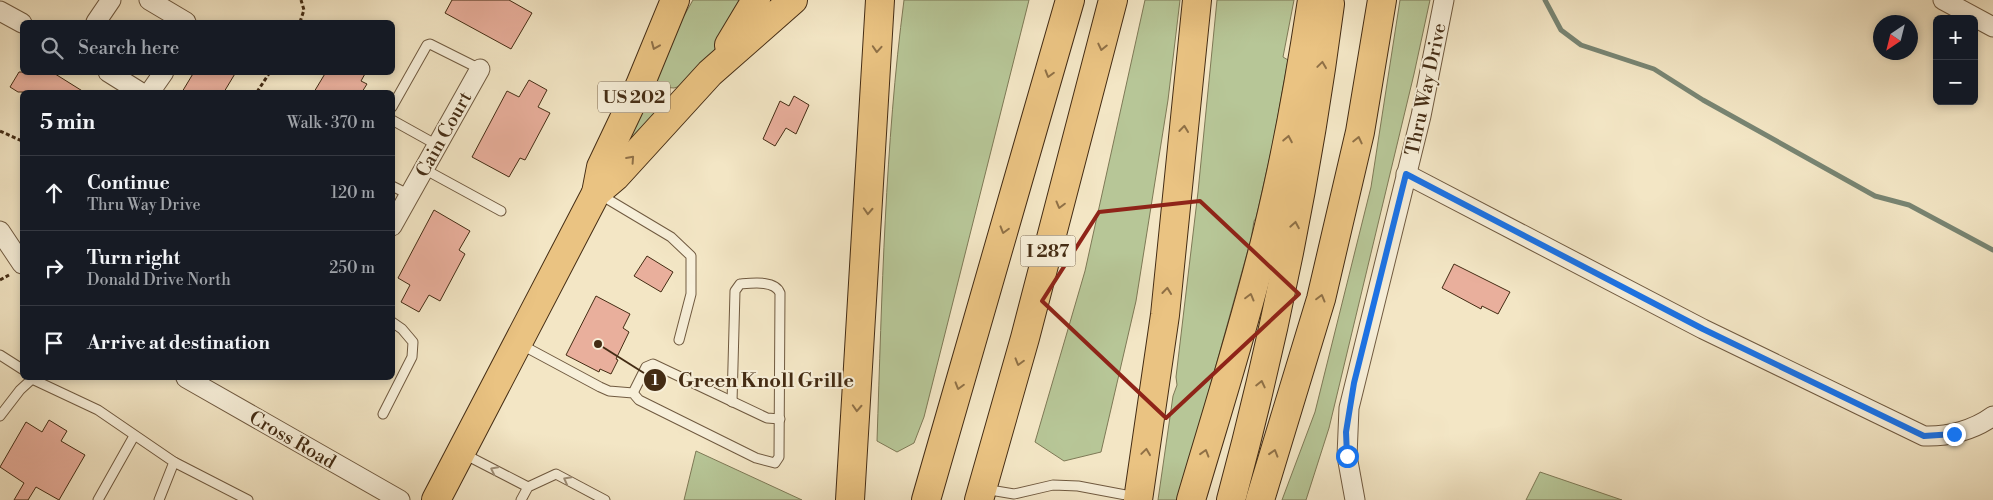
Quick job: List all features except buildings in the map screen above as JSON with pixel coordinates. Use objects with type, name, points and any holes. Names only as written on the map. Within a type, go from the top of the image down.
[{"type":"highway","name":"US 202","points":[[436,500],[596,193],[600,167],[640,85],[675,0]]},
{"type":"highway","points":[[710,73],[756,0]]},
{"type":"highway","name":"US 202","points":[[596,193],[616,176],[710,73],[793,0]]},
{"type":"highway","points":[[850,500],[880,0]]},
{"type":"highway","name":"I 287","points":[[926,500],[1070,0]]},
{"type":"highway","name":"I 287","points":[[981,494],[1025,338],[1113,0]]},
{"type":"highway","points":[[1139,499],[1165,315],[1197,0]]},
{"type":"highway","points":[[1191,500],[1237,347],[1267,234],[1292,118],[1312,0]]},
{"type":"highway","points":[[1231,500],[1267,358],[1291,246],[1320,80],[1330,0]]},
{"type":"highway","points":[[1260,500],[1323,290],[1360,132],[1382,0]]},
{"type":"highway","points":[[640,85],[646,97],[653,104],[662,107],[679,105]]},
{"type":"street","points":[[97,20],[111,0]]},
{"type":"street","points":[[149,0],[183,20]]},
{"type":"street","name":"Thru Way Drive","points":[[1355,500],[1347,456],[1349,408],[1421,116],[1444,0]]},
{"type":"street","points":[[1943,0],[1993,27]]},
{"type":"street","points":[[0,11],[20,22]]},
{"type":"street","name":"Cain Court","points":[[395,221],[480,69]]},
{"type":"street","points":[[113,75],[137,90]]},
{"type":"street","points":[[151,90],[162,75]]},
{"type":"street","points":[[1406,174],[1703,329],[1924,436],[1954,434],[1990,419]]},
{"type":"street","points":[[0,231],[20,261]]},
{"type":"street","name":"Cross Road","points":[[194,380],[211,384],[400,500]]},
{"type":"lane","points":[[395,102],[427,46],[430,44],[480,69]]},
{"type":"lane","points":[[395,122],[437,145]]},
{"type":"lane","points":[[424,170],[501,211]]},
{"type":"lane","points":[[395,188],[410,195]]},
{"type":"lane","points":[[596,193],[671,237],[691,256],[691,294],[678,340]]},
{"type":"lane","points":[[517,343],[600,387],[633,393],[639,400],[756,458],[771,463],[776,462],[779,457],[780,418],[780,293],[776,286],[770,284],[740,284],[735,291],[732,402]]},
{"type":"lane","points":[[383,414],[412,357],[413,342],[402,328],[395,324]]},
{"type":"lane","points":[[0,355],[20,368]]},
{"type":"lane","points":[[633,393],[646,367],[654,364],[767,418],[780,418]]},
{"type":"lane","points":[[0,416],[30,380]]},
{"type":"lane","points":[[36,380],[98,410],[174,462],[248,500]]},
{"type":"lane","points":[[98,500],[134,436]]},
{"type":"lane","points":[[460,452],[528,488]]},
{"type":"lane","points":[[159,500],[174,462]]},
{"type":"lane","points":[[521,500],[528,488],[556,474],[605,500]]},
{"type":"lane","points":[[981,494],[1014,494],[1053,485],[1070,486],[1139,499]]},
{"type":"path","points":[[301,20],[304,10],[302,0]]},
{"type":"path","points":[[258,90],[268,75]]},
{"type":"path","points":[[0,131],[20,140]]},
{"type":"highlighted area","points":[[1200,201],[1299,294],[1166,418],[1042,301],[1099,212]]},
{"type":"green space","points":[[693,0],[747,0],[719,44],[687,84],[674,88],[661,87],[655,80],[673,35]]},
{"type":"green space","points":[[904,0],[1029,0],[924,417],[914,443],[897,452],[877,441],[888,165]]},
{"type":"green space","points":[[1145,0],[1180,0],[1168,100],[1136,301],[1101,452],[1064,461],[1035,442],[1085,271]]},
{"type":"green space","points":[[1217,0],[1294,0],[1283,57],[1288,60],[1273,143],[1251,239],[1185,477],[1183,477],[1178,500],[1158,500],[1173,396],[1177,385],[1176,377],[1198,192]]},
{"type":"green space","points":[[1400,0],[1430,0],[1414,74],[1329,428],[1306,500],[1282,500],[1315,412],[1371,187]]},
{"type":"green space","points":[[642,105],[657,115],[614,167]]},
{"type":"green space","points":[[696,451],[802,500],[684,500]]},
{"type":"green space","points":[[1540,472],[1622,500],[1526,500]]},
{"type":"waterway","points":[[1545,0],[1561,30],[1581,45],[1654,69],[1703,100],[1875,196],[1909,205],[1993,250]]},
{"type":"place","name":"Green Knoll Grille","points":[[598,344]]},
{"type":"route","points":[[1347,456],[1346,432],[1354,383],[1406,174],[1703,329],[1924,436],[1936,437],[1954,434]]}]
